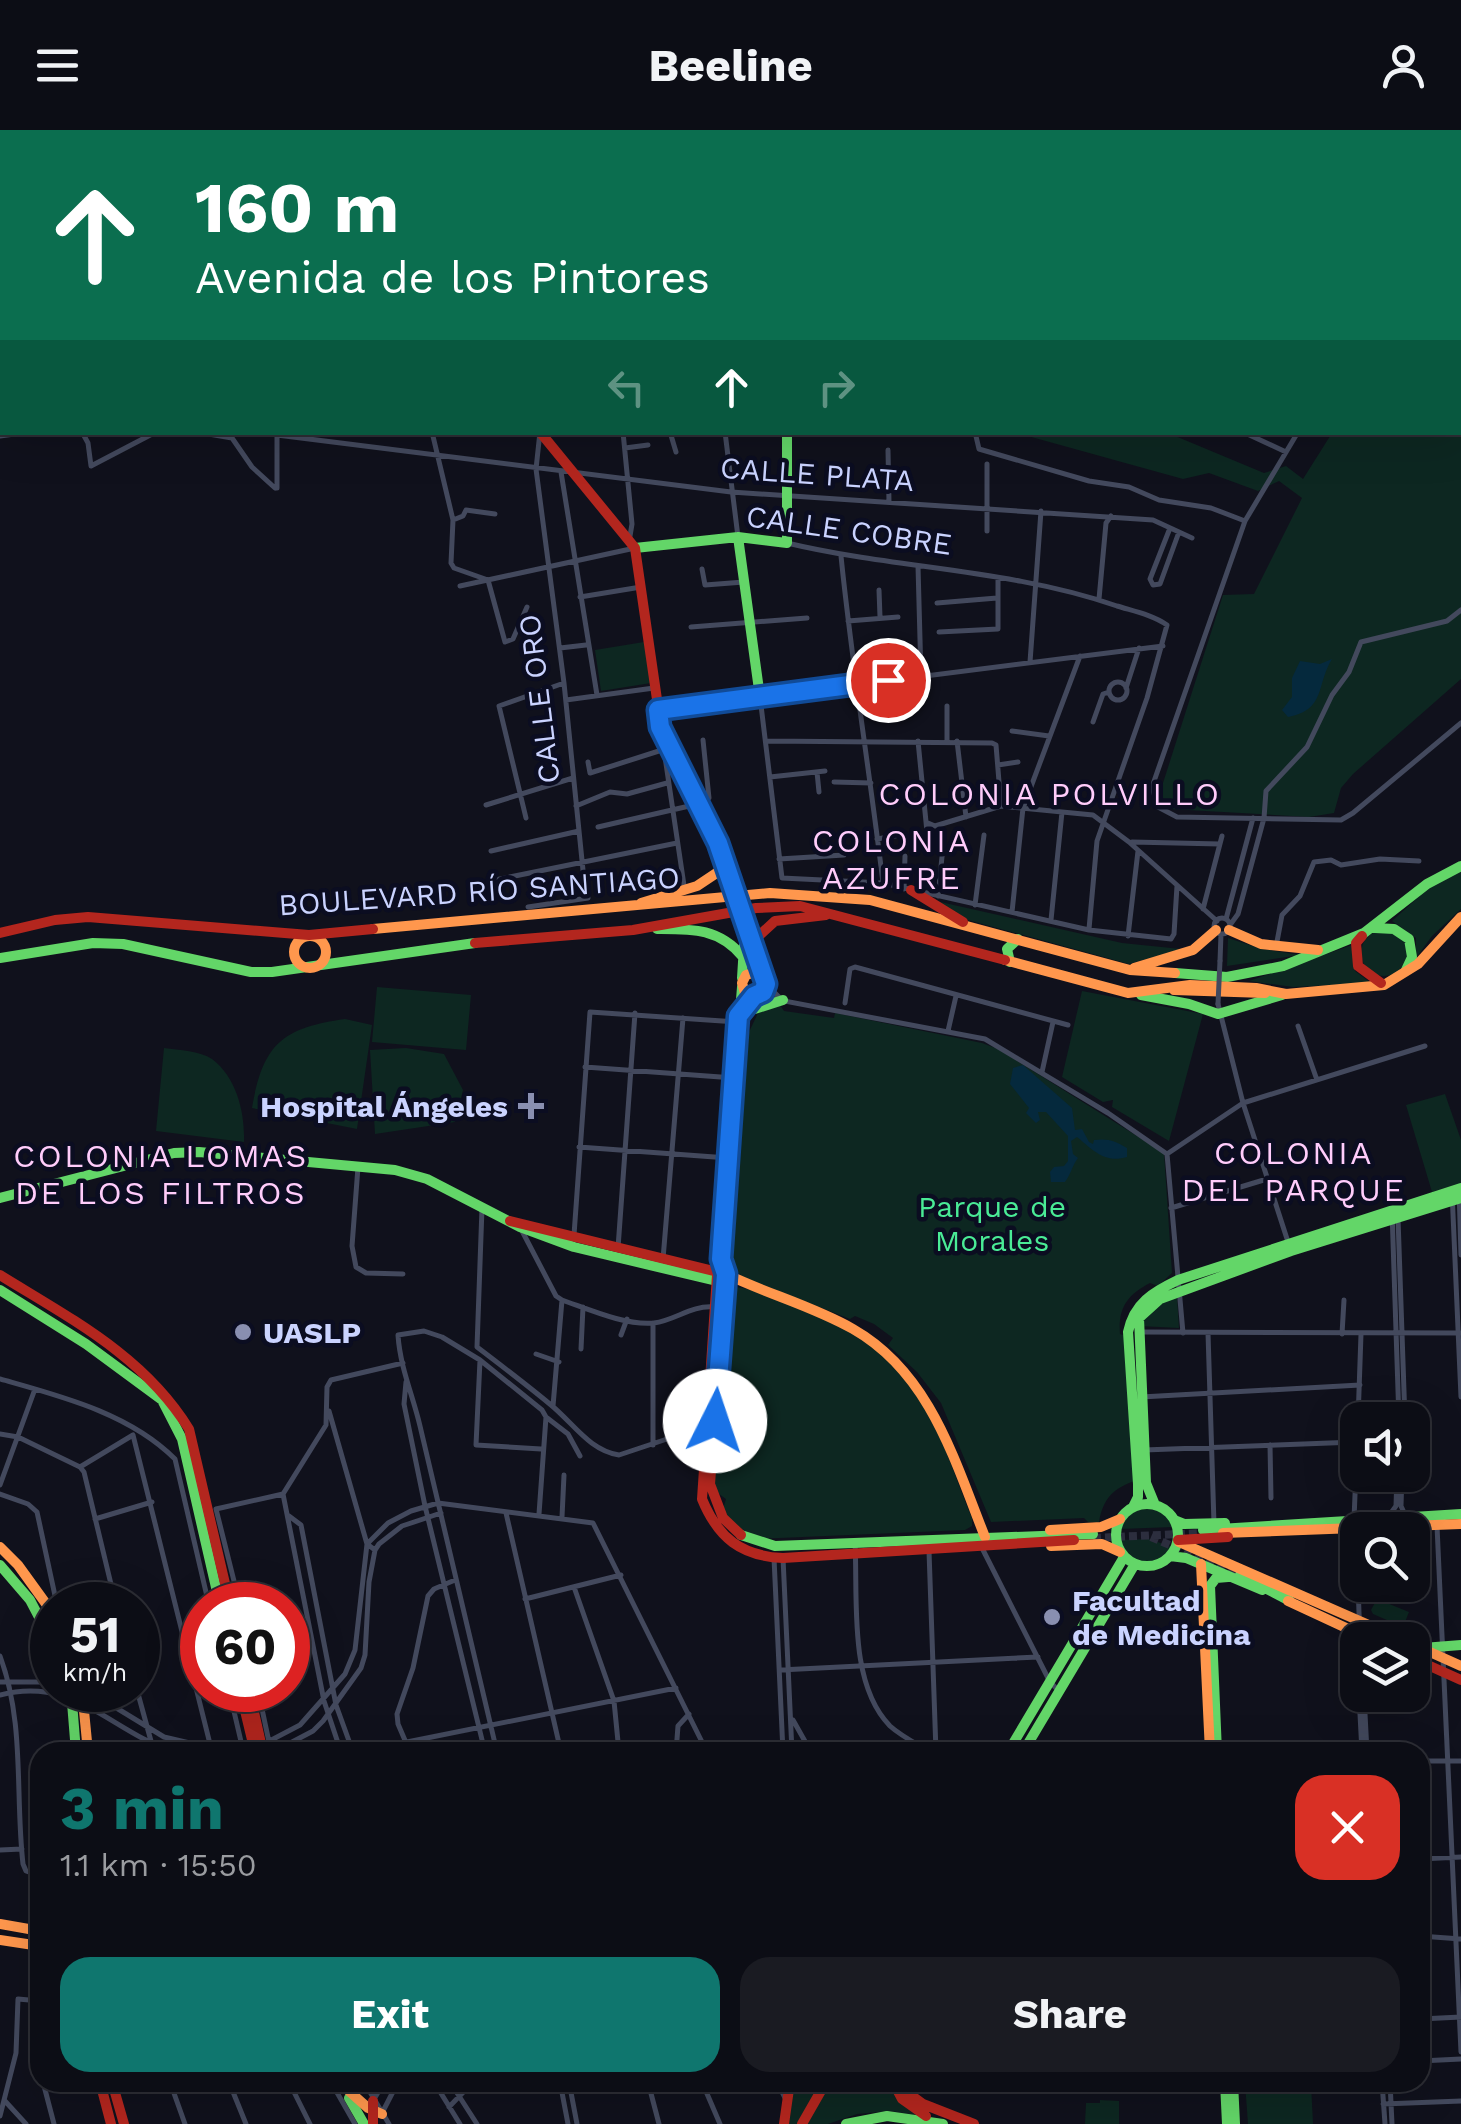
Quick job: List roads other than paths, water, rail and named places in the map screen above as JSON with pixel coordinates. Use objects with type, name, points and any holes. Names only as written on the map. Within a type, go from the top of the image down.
[{"type":"main road","points":[[542,435],[632,545],[642,587],[660,727],[727,866],[764,980],[763,992],[738,1017]]},
{"type":"main road","points":[[787,435],[787,543]]},
{"type":"main road","points":[[658,710],[760,698],[738,537]]},
{"type":"main road","name":"CALLE COBRE","points":[[632,545],[738,537],[787,543]]},
{"type":"main road","points":[[626,907],[685,892],[708,882],[727,866]]},
{"type":"main road","name":"BOULEVARD RÍO SANTIAGO","points":[[0,933],[88,917],[309,936],[770,893],[870,900],[1130,970],[1226,977],[1284,966],[1368,930],[1427,884],[1461,866]]},
{"type":"main road","points":[[907,890],[933,898],[976,928]]},
{"type":"main road","name":"BOULEVARD RÍO SANTIAGO","points":[[0,958],[93,943],[123,944],[252,972],[312,968],[466,944],[633,930],[778,906],[800,906],[1128,993],[1170,989],[1280,993],[1384,984],[1418,964],[1461,918]]},
{"type":"main road","points":[[751,943],[776,918],[832,914]]},
{"type":"main road","points":[[744,924],[712,1425],[702,1499],[722,1538],[774,1546],[856,1548]]},
{"type":"main road","points":[[1130,970],[1193,950],[1223,926],[1241,939],[1276,947],[1323,950]]},
{"type":"main road","points":[[1384,984],[1358,966],[1356,944],[1368,930],[1387,927],[1409,939],[1412,957],[1404,974]]},
{"type":"main road","points":[[633,930],[714,932],[734,944],[743,957]]},
{"type":"main road","points":[[988,956],[995,946],[994,933]]},
{"type":"main road","points":[[309,936],[320,938],[325,948],[324,961],[312,968],[296,961],[294,952],[296,943],[309,936]]},
{"type":"main road","points":[[1010,962],[1007,949],[1018,939]]},
{"type":"main road","points":[[742,983],[753,972],[764,980]]},
{"type":"main road","points":[[742,983],[748,995],[756,996]]},
{"type":"main road","points":[[1128,993],[1218,1009],[1280,993]]},
{"type":"main road","points":[[738,1017],[783,1000]]},
{"type":"main road","points":[[0,1198],[174,1153],[395,1170],[427,1180],[517,1224],[574,1242],[721,1273]]},
{"type":"main road","points":[[1283,1528],[1184,1524],[1154,1505],[1146,1483],[1142,1397],[1130,1317],[1138,1302],[1179,1285],[1457,1195]]},
{"type":"main road","points":[[574,1242],[618,1248],[721,1273],[859,1332],[912,1376],[927,1398],[983,1541]]},
{"type":"main road","points":[[721,1273],[714,1308],[711,1494],[748,1555],[779,1558],[856,1548],[1093,1536]]},
{"type":"main road","points":[[0,1275],[88,1330],[150,1377],[178,1407],[190,1429],[225,1582]]},
{"type":"main road","points":[[0,1290],[94,1350],[162,1400],[182,1438],[215,1582]]},
{"type":"main road","points":[[60,1330],[80,1336],[88,1330]]},
{"type":"main road","points":[[1004,1540],[1101,1527],[1120,1519],[1133,1507],[1138,1497],[1133,1332]]},
{"type":"main road","points":[[94,1350],[106,1352],[150,1377]]},
{"type":"main road","points":[[1133,1507],[1154,1505]]},
{"type":"main road","points":[[1430,1526],[1460,1516]]},
{"type":"main road","points":[[1430,1517],[1460,1516]]},
{"type":"main road","points":[[1014,1742],[1122,1554],[1116,1536],[1120,1519]]},
{"type":"main road","points":[[1004,1540],[1025,1547],[1102,1544],[1135,1564],[1154,1566],[1170,1556],[1178,1540],[1174,1520]]},
{"type":"main road","points":[[1203,1531],[1340,1525]]},
{"type":"main road","points":[[1178,1540],[1283,1528]]},
{"type":"main road","points":[[1219,1537],[1210,1547],[1227,1562]]},
{"type":"main road","points":[[1178,1540],[1343,1622]]},
{"type":"main road","points":[[0,1547],[30,1584]]},
{"type":"main road","points":[[1170,1556],[1235,1576],[1340,1622]]},
{"type":"main road","points":[[0,1564],[30,1596]]},
{"type":"main road","points":[[1029,1742],[1135,1564]]},
{"type":"main road","points":[[1201,1564],[1213,1742]]},
{"type":"main road","points":[[1212,1719],[1210,1586],[1216,1578],[1235,1576]]},
{"type":"main road","points":[[1442,1652],[1461,1645]]},
{"type":"main road","points":[[1430,1649],[1442,1652],[1461,1666]]},
{"type":"main road","points":[[1430,1666],[1461,1680]]},
{"type":"main road","points":[[76,1712],[76,1742]]},
{"type":"main road","points":[[79,1712],[86,1742]]},
{"type":"main road","points":[[246,1712],[253,1742]]},
{"type":"main road","points":[[251,1712],[254,1742]]},
{"type":"main road","points":[[0,1924],[30,1929]]},
{"type":"main road","points":[[0,1940],[30,1944]]},
{"type":"main road","points":[[103,2092],[111,2124]]},
{"type":"main road","points":[[115,2092],[124,2124]]},
{"type":"main road","points":[[350,2092],[375,2116]]},
{"type":"main road","points":[[358,2092],[375,2116]]},
{"type":"main road","points":[[784,2124],[788,2092]]},
{"type":"main road","points":[[802,2124],[820,2092]]},
{"type":"main road","points":[[899,2092],[902,2099],[938,2122]]},
{"type":"main road","points":[[904,2092],[974,2124]]},
{"type":"main road","points":[[1225,2092],[1227,2124]]},
{"type":"main road","points":[[1233,2092],[1235,2124]]},
{"type":"main road","points":[[846,2124],[888,2116],[938,2122]]},
{"type":"street","points":[[84,435],[91,466],[150,435]]},
{"type":"street","name":"CALLE PLATA","points":[[214,435],[232,438],[252,467],[277,488],[278,435],[731,492],[1153,520],[1192,538]]},
{"type":"street","points":[[433,435],[453,520],[454,568],[488,580],[505,642],[513,639],[527,607]]},
{"type":"street","name":"CALLE ORO","points":[[528,906],[588,898],[536,469],[540,435]]},
{"type":"street","points":[[623,435],[632,545]]},
{"type":"street","points":[[671,435],[676,452]]},
{"type":"street","points":[[725,435],[738,537]]},
{"type":"street","points":[[976,435],[978,449],[1245,520]]},
{"type":"street","points":[[1249,435],[1286,452]]},
{"type":"street","points":[[1296,435],[1245,520],[1152,787],[1158,808],[1166,814],[1341,820],[1354,814],[1461,723]]},
{"type":"street","points":[[625,448],[648,444]]},
{"type":"street","points":[[888,450],[889,503]]},
{"type":"street","points":[[987,464],[987,532]]},
{"type":"street","points":[[561,472],[597,695]]},
{"type":"street","points":[[453,520],[466,510],[494,514]]},
{"type":"street","points":[[1030,662],[1042,511]]},
{"type":"street","points":[[1098,515],[1106,524]]},
{"type":"street","points":[[1099,599],[1106,524],[1111,516]]},
{"type":"street","points":[[1170,528],[1150,579],[1154,585],[1160,584],[1179,532]]},
{"type":"street","name":"CALLE COBRE","points":[[787,543],[841,556],[1035,582],[1099,599],[1167,625],[1162,646]]},
{"type":"street","name":"CALLE COBRE","points":[[460,586],[632,545]]},
{"type":"street","points":[[841,556],[854,684],[865,740],[882,883]]},
{"type":"street","points":[[918,566],[921,676]]},
{"type":"street","points":[[702,569],[705,585],[744,582]]},
{"type":"street","points":[[939,632],[998,629],[998,578]]},
{"type":"street","points":[[580,597],[642,587]]},
{"type":"street","points":[[879,590],[880,618]]},
{"type":"street","points":[[937,603],[996,598]]},
{"type":"street","points":[[1223,926],[1238,914],[1264,818],[1269,784],[1306,747],[1332,695],[1349,672],[1360,642],[1447,621],[1461,610]]},
{"type":"street","points":[[848,622],[898,617]]},
{"type":"street","points":[[691,627],[807,618]]},
{"type":"street","points":[[560,648],[586,644]]},
{"type":"street","points":[[906,856],[907,890],[882,883],[781,877],[760,698],[1162,646],[1097,841],[1089,930]]},
{"type":"street","points":[[1110,692],[1120,700],[1125,697],[1140,648]]},
{"type":"street","points":[[1012,912],[1023,808],[1080,656]]},
{"type":"street","points":[[1110,692],[1114,683],[1120,682],[1126,688]]},
{"type":"street","points":[[526,818],[499,706],[564,683]]},
{"type":"street","points":[[566,700],[654,688]]},
{"type":"street","points":[[1093,722],[1102,694],[1110,692]]},
{"type":"street","points":[[947,706],[947,741]]},
{"type":"street","points":[[660,727],[685,892]]},
{"type":"street","points":[[1012,731],[1049,736]]},
{"type":"street","points":[[598,827],[698,804],[711,793],[702,740]]},
{"type":"street","points":[[765,741],[947,741],[996,746],[1001,806]]},
{"type":"street","points":[[918,741],[928,842]]},
{"type":"street","points":[[957,742],[966,816]]},
{"type":"street","points":[[588,762],[590,773],[664,749]]},
{"type":"street","points":[[998,765],[1018,762]]},
{"type":"street","points":[[770,777],[821,772],[819,792]]},
{"type":"street","points":[[486,804],[573,778]]},
{"type":"street","points":[[576,806],[610,792],[627,794],[667,782]]},
{"type":"street","points":[[834,782],[871,783]]},
{"type":"street","points":[[928,823],[935,826],[1001,806],[1093,815],[1223,926]]},
{"type":"street","points":[[1051,920],[1062,812]]},
{"type":"street","points":[[1253,818],[1223,926],[1218,1009],[1243,1103],[1290,1247]]},
{"type":"street","points":[[491,852],[579,831]]},
{"type":"street","points":[[878,838],[900,835]]},
{"type":"street","points":[[976,904],[984,836]]},
{"type":"street","points":[[1203,909],[1222,836]]},
{"type":"street","points":[[1129,842],[1220,844]]},
{"type":"street","points":[[494,880],[677,843]]},
{"type":"street","points":[[943,847],[933,898],[1089,930],[1171,939],[1177,886]]},
{"type":"street","points":[[1128,936],[1138,851]]},
{"type":"street","points":[[779,858],[844,856]]},
{"type":"street","points":[[1276,947],[1282,915],[1300,896],[1314,862],[1331,860],[1341,865],[1380,859],[1420,861]]},
{"type":"street","points":[[1242,861],[1252,863]]},
{"type":"street","points":[[845,1003],[850,969],[855,967],[1068,1025]]},
{"type":"street","points":[[764,980],[783,1000]]},
{"type":"street","points":[[756,996],[948,1031],[999,1045],[1167,1154]]},
{"type":"street","points":[[948,1031],[956,996]]},
{"type":"street","points":[[574,1242],[590,1012],[738,1017]]},
{"type":"street","points":[[618,1248],[635,1013]]},
{"type":"street","points":[[663,1260],[683,1017]]},
{"type":"street","points":[[1042,1072],[1054,1022]]},
{"type":"street","points":[[1298,1026],[1317,1080]]},
{"type":"street","points":[[1167,1154],[1243,1103],[1426,1046]]},
{"type":"street","points":[[585,1067],[734,1078]]},
{"type":"street","points":[[579,1147],[728,1158]]},
{"type":"street","points":[[1167,1154],[1183,1333]]},
{"type":"street","points":[[358,1167],[352,1246],[356,1267],[366,1273],[402,1274]]},
{"type":"street","points":[[1171,1208],[1266,1178]]},
{"type":"street","points":[[1457,1195],[1461,1392]]},
{"type":"street","points":[[482,1208],[477,1347],[606,1452],[619,1455],[712,1425]]},
{"type":"street","points":[[1395,1214],[1403,1402]]},
{"type":"street","points":[[517,1224],[556,1296],[562,1300],[653,1323],[696,1307],[714,1308]]},
{"type":"street","points":[[553,1406],[562,1300]]},
{"type":"street","points":[[1342,1334],[1344,1300]]},
{"type":"street","points":[[581,1349],[582,1306]]},
{"type":"street","points":[[620,1335],[627,1319]]},
{"type":"street","points":[[653,1323],[653,1446]]},
{"type":"street","points":[[1133,1332],[1459,1334]]},
{"type":"street","points":[[495,1742],[420,1426],[406,1382],[398,1335],[433,1333],[480,1360],[568,1434],[580,1456]]},
{"type":"street","points":[[1208,1334],[1214,1524]]},
{"type":"street","points":[[1359,1402],[1361,1334]]},
{"type":"street","points":[[536,1354],[559,1362]]},
{"type":"street","points":[[480,1360],[476,1445],[542,1449]]},
{"type":"street","points":[[234,1582],[216,1509],[283,1494],[321,1437],[331,1380],[403,1363]]},
{"type":"street","points":[[0,1378],[102,1412],[175,1458],[204,1582]]},
{"type":"street","points":[[406,1382],[403,1392],[428,1517],[483,1742]]},
{"type":"street","points":[[1142,1397],[1360,1385]]},
{"type":"street","points":[[0,1485],[36,1389]]},
{"type":"street","points":[[268,1742],[300,1725],[324,1701],[356,1650],[367,1544],[328,1408]]},
{"type":"street","points":[[539,1516],[546,1418]]},
{"type":"street","points":[[410,1428],[420,1426]]},
{"type":"street","points":[[80,1467],[136,1433]]},
{"type":"street","points":[[136,1433],[209,1742]]},
{"type":"street","points":[[0,1434],[18,1437],[84,1472],[110,1582]]},
{"type":"street","points":[[1144,1450],[1340,1443]]},
{"type":"street","points":[[1270,1445],[1271,1498]]},
{"type":"street","points":[[562,1518],[564,1475]]},
{"type":"street","points":[[0,1494],[28,1504],[37,1512],[52,1582]]},
{"type":"street","points":[[283,1494],[324,1701],[337,1742]]},
{"type":"street","points":[[95,1519],[152,1502]]},
{"type":"street","points":[[367,1544],[388,1523],[438,1503],[446,1507],[587,1520],[597,1527],[702,1742]]},
{"type":"street","points":[[292,1742],[328,1716],[360,1668],[365,1655],[374,1550],[402,1526],[441,1514],[446,1507]]},
{"type":"street","points":[[506,1513],[559,1742]]},
{"type":"street","points":[[287,1514],[300,1525],[336,1704],[349,1742]]},
{"type":"street","points":[[1430,2060],[1461,2056],[1437,1526]]},
{"type":"street","points":[[983,1541],[1058,1692]]},
{"type":"street","points":[[367,1544],[374,1550]]},
{"type":"street","points":[[928,1544],[933,1742]]},
{"type":"street","points":[[856,1548],[865,1689],[892,1728],[916,1742]]},
{"type":"street","points":[[779,1558],[792,1742]]},
{"type":"street","points":[[779,1558],[783,1742]]},
{"type":"street","points":[[525,1599],[621,1576]]},
{"type":"street","points":[[455,1580],[444,1583],[428,1596],[413,1668],[397,1714],[407,1742],[676,1688]]},
{"type":"street","points":[[574,1587],[614,1701],[618,1742]]},
{"type":"street","points":[[0,1656],[12,1692],[22,1849],[26,1871],[30,1872]]},
{"type":"street","points":[[780,1670],[1038,1657]]},
{"type":"street","points":[[0,1682],[30,1681]]},
{"type":"street","points":[[0,1695],[30,1691]]},
{"type":"street","points":[[790,1711],[804,1742]]},
{"type":"street","points":[[101,1712],[150,1742]]},
{"type":"street","points":[[121,1712],[180,1742]]},
{"type":"street","points":[[142,1712],[152,1742]]},
{"type":"street","points":[[239,1712],[252,1742]]},
{"type":"street","points":[[255,1742],[257,1712]]},
{"type":"street","points":[[1362,1712],[1364,1742]]},
{"type":"street","points":[[677,1742],[678,1726],[689,1714]]},
{"type":"street","points":[[782,1724],[791,1738]]},
{"type":"street","points":[[1430,1761],[1461,1761]]},
{"type":"street","points":[[0,1850],[22,1849]]},
{"type":"street","points":[[1430,1859],[1461,1858]]},
{"type":"street","points":[[1430,1937],[1458,1939]]},
{"type":"street","points":[[0,2116],[16,2053],[18,1999],[30,2000]]},
{"type":"street","points":[[1430,2019],[1460,2018]]},
{"type":"street","points":[[46,2092],[54,2124]]},
{"type":"street","points":[[174,2092],[185,2124]]},
{"type":"street","points":[[232,2092],[246,2124]]},
{"type":"street","points":[[294,2092],[310,2124]]},
{"type":"street","points":[[337,2092],[355,2124]]},
{"type":"street","points":[[367,2092],[375,2116]]},
{"type":"street","points":[[375,2116],[391,2092]]},
{"type":"street","points":[[440,2092],[460,2124]]},
{"type":"street","points":[[456,2092],[477,2124]]},
{"type":"street","points":[[449,2108],[465,2092]]},
{"type":"street","points":[[565,2092],[568,2124]]},
{"type":"street","points":[[567,2092],[577,2124]]},
{"type":"street","points":[[651,2092],[659,2124]]},
{"type":"street","points":[[706,2092],[720,2124]]},
{"type":"street","points":[[782,2092],[786,2100]]},
{"type":"street","points":[[1384,2092],[1388,2124]]},
{"type":"street","points":[[1387,2104],[1389,2092]]},
{"type":"street","points":[[5,2100],[26,2124]]},
{"type":"street","points":[[1387,2104],[1461,2101]]},
{"type":"water","points":[[1332,659],[1309,709],[1288,717],[1282,710],[1292,697],[1292,678],[1300,661],[1320,664]]},
{"type":"water","points":[[1023,1065],[1072,1108],[1075,1130],[1082,1129],[1093,1144],[1094,1140],[1108,1140],[1127,1148],[1127,1157],[1105,1157],[1077,1137],[1071,1141],[1073,1154],[1078,1158],[1067,1179],[1051,1182],[1054,1167],[1064,1166],[1068,1161],[1068,1136],[1046,1112],[1038,1112],[1040,1120],[1036,1123],[1026,1113],[1029,1108],[1010,1084],[1013,1068]]},
{"type":"tunnel","points":[[1093,1538],[1203,1533]]},
{"type":"tunnel","points":[[1151,1537],[1240,1575]]},
{"type":"place","name":"Hospital Ángeles","points":[[531,1106]]},
{"type":"place","name":"UASLP","points":[[243,1332]]},
{"type":"place","name":"Facultad de Medicina","points":[[1052,1617]]},
{"type":"district","name":"COLONIA POLVILLO","points":[[1050,794]]},
{"type":"district","name":"COLONIA AZUFRE","points":[[892,860]]},
{"type":"district","name":"COLONIA DEL PARQUE","points":[[1294,1172]]},
{"type":"district","name":"COLONIA LOMAS DE LOS FILTROS","points":[[161,1174]]},
{"type":"park label","name":"Parque de Morales","points":[[992,1223]]}]
